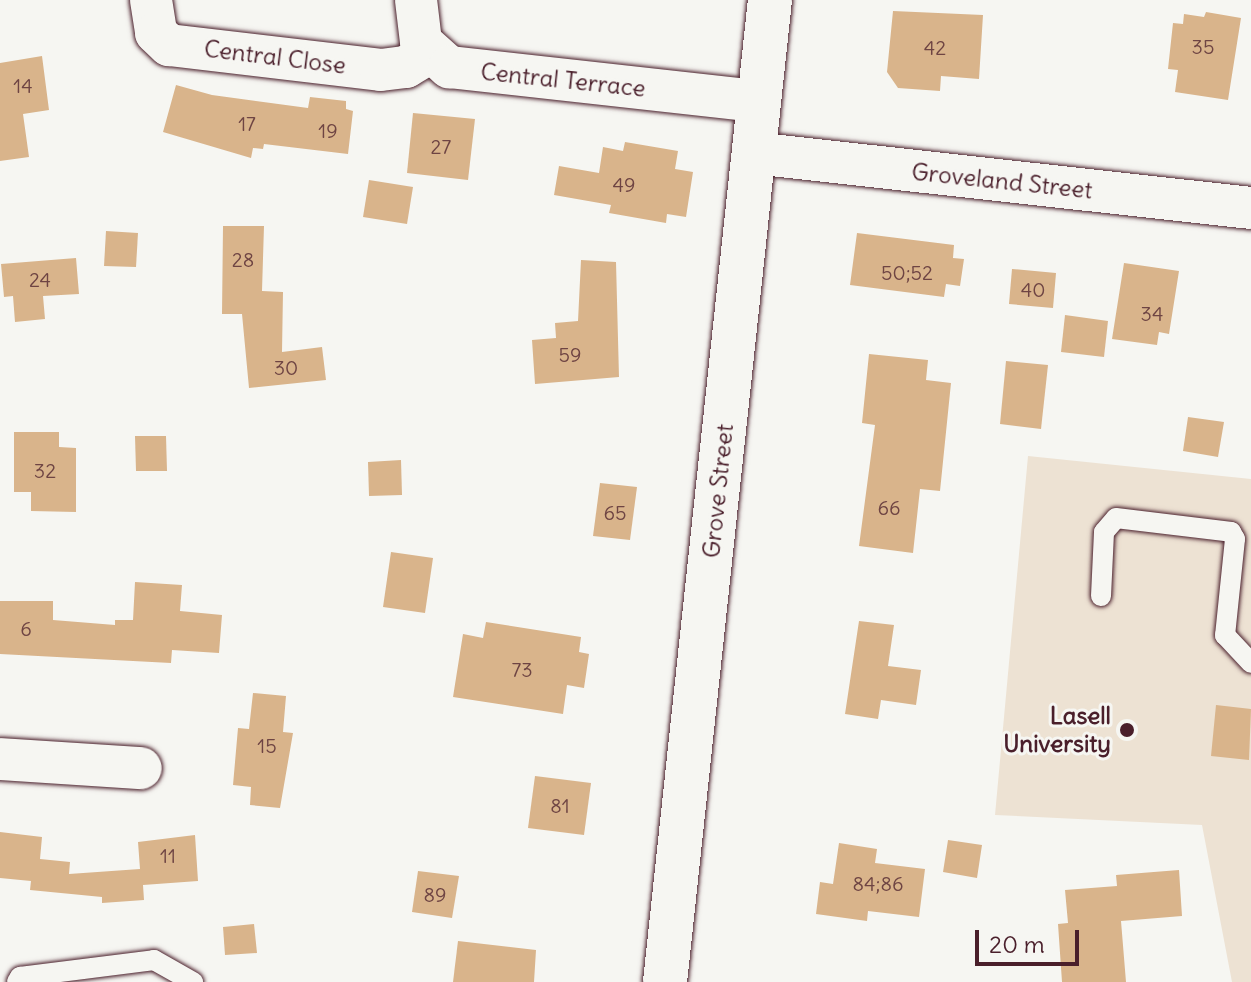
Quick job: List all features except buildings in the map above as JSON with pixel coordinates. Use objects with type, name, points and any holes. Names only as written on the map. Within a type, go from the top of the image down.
[{"type":"main road","name":"Grove Street","points":[[665,982],[770,0]]},
{"type":"street","name":"Central Close","points":[[151,0],[156,33],[169,45],[381,70],[406,67],[428,54]]},
{"type":"street","points":[[416,0],[418,33],[428,54]]},
{"type":"street","name":"Central Terrace","points":[[428,54],[459,69],[759,101]]},
{"type":"street","name":"Groveland Street","points":[[753,153],[1251,208]]},
{"type":"street","points":[[0,759],[141,768]]},
{"type":"lane","points":[[1101,596],[1104,532],[1116,518],[1231,532],[1235,539],[1225,635],[1251,663]]},
{"type":"lane","points":[[17,982],[20,977],[154,960],[193,982]]},
{"type":"shaded area","name":"Lasell University","points":[[1028,456],[1251,479],[1251,982],[1232,982],[1202,825],[995,815]]},
{"type":"place","name":"Lasell University","points":[[1127,730]]}]
